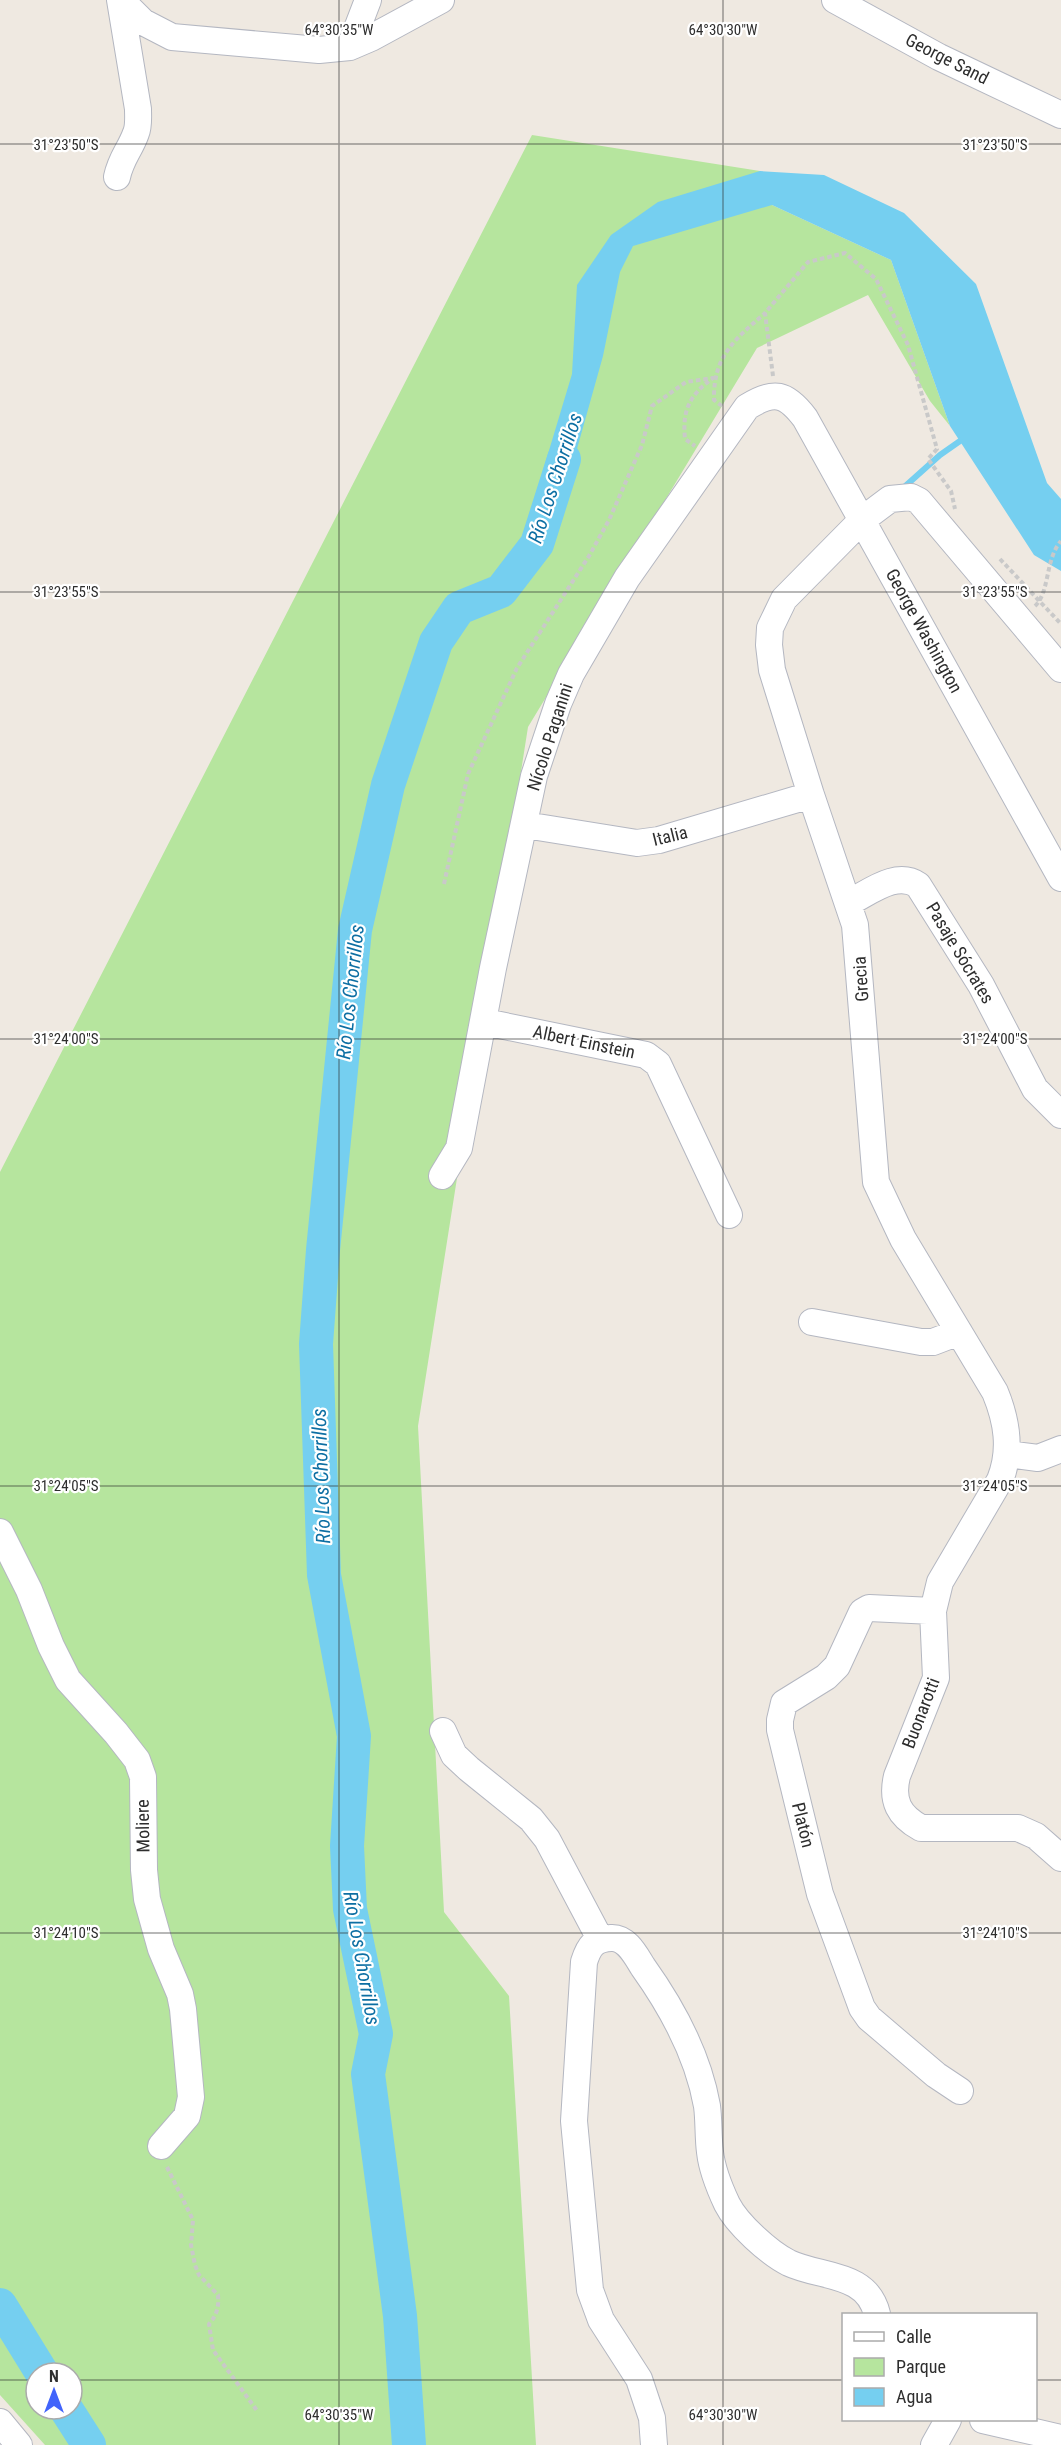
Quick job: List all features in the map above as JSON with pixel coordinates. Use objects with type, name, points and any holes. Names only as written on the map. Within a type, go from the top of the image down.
[{"type":"street","points":[[120,0],[143,22],[172,38],[319,50],[350,47],[441,0]]},
{"type":"street","points":[[117,177],[119,165],[136,133],[138,122],[138,109],[120,0]]},
{"type":"street","points":[[350,47],[368,0]]},
{"type":"street","name":"George Sand","points":[[835,0],[939,57],[1061,115]]},
{"type":"street","name":"Nícolo Paganini","points":[[442,1176],[459,1148],[485,1022],[493,968],[534,776],[558,704],[572,674],[627,578],[747,407],[763,397],[776,396]]},
{"type":"street","name":"George Washington","points":[[776,396],[794,403],[804,418],[1061,878]]},
{"type":"street","name":"Grecia","points":[[1007,1454],[1002,1411],[995,1392],[903,1239],[876,1182],[858,948],[848,903],[772,670],[769,645],[770,628],[784,598],[862,520],[890,499],[911,496],[919,501],[1061,669]]},
{"type":"street","name":"Italia","points":[[525,825],[637,843],[659,840],[811,795]]},
{"type":"street","name":"Pasaje Sócrates","points":[[848,903],[900,879],[918,885],[981,985],[1035,1089],[1061,1115]]},
{"type":"street","name":"Albert Einstein","points":[[485,1022],[646,1055],[658,1064],[729,1215]]},
{"type":"street","points":[[812,1322],[921,1342],[933,1342],[959,1332]]},
{"type":"street","points":[[1007,1454],[1038,1458],[1061,1449]]},
{"type":"street","name":"Buonarotti","points":[[1007,1454],[1000,1480],[934,1596],[936,1678],[894,1787],[900,1811],[908,1821],[921,1828],[1018,1828],[1036,1836],[1061,1858]]},
{"type":"street","name":"Moliere","points":[[0,1532],[29,1590],[51,1646],[68,1680],[116,1733],[136,1760],[143,1777],[144,1870],[147,1899],[161,1949],[180,1994],[191,2097],[186,2116],[161,2146]]},
{"type":"street","name":"Platón","points":[[933,1611],[869,1608],[862,1612],[837,1666],[826,1677],[784,1703],[780,1720],[785,1754],[820,1894],[862,2008],[869,2018],[911,2054],[960,2091]]},
{"type":"street","points":[[443,1731],[454,1755],[531,1819],[547,1839],[600,1939]]},
{"type":"street","points":[[654,2445],[652,2418],[639,2379],[601,2320],[590,2290],[585,2253],[574,2121],[584,1962],[589,1947],[600,1939],[617,1938],[629,1947],[652,1979],[690,2045],[707,2107],[710,2154],[718,2183],[729,2207],[765,2248],[790,2263],[863,2288],[874,2302],[876,2313]]},
{"type":"street","points":[[934,2445],[947,2421]]},
{"type":"street","points":[[987,2421],[1061,2438]]},
{"type":"street","points":[[0,2422],[20,2445]]},
{"type":"path","points":[[712,457],[685,439],[683,418],[697,390],[713,378],[731,342],[765,313],[808,262],[844,253],[876,279],[908,345],[937,449],[928,459],[951,491],[956,511]]},
{"type":"path","points":[[765,313],[776,396]]},
{"type":"path","points":[[713,378],[714,400],[738,420]]},
{"type":"path","points":[[444,884],[468,774],[517,668],[589,556],[609,520],[642,445],[652,406],[686,382],[713,378]]},
{"type":"path","points":[[1041,600],[1051,557],[1061,541]]},
{"type":"path","points":[[992,551],[1041,600],[1061,624]]},
{"type":"path","points":[[161,2146],[169,2175],[193,2220],[191,2245],[195,2265],[199,2275],[218,2295],[219,2307],[216,2316],[209,2324],[213,2350],[258,2412]]},
{"type":"green space","points":[[532,135],[760,171],[772,205],[891,260],[950,426],[930,401],[868,295],[757,348],[528,727],[418,1426],[444,1912],[509,1996],[536,2445],[45,2445],[0,2395],[0,1172]]},
{"type":"water","points":[[760,171],[824,175],[904,213],[976,284],[1047,483],[1061,499],[1061,571],[1034,555],[950,426],[891,260],[772,205],[633,246],[620,272],[603,356],[561,506],[535,497],[572,374],[577,285],[611,235],[658,202]]},
{"type":"waterway","points":[[902,489],[940,455],[960,441]]},
{"type":"waterway","name":"Río Los Chorrillos","points":[[409,2445],[400,2316],[368,2074],[376,2034],[350,1909],[347,1846],[354,1736],[324,1575],[316,1344],[323,1250],[355,930],[388,785],[436,642],[459,608],[501,591],[537,544],[564,459]]},
{"type":"waterway","name":"Río Los Chorrillos","points":[[0,2305],[35,2361]]},
{"type":"waterway","name":"Río Los Chorrillos","points":[[74,2421],[89,2445]]}]
